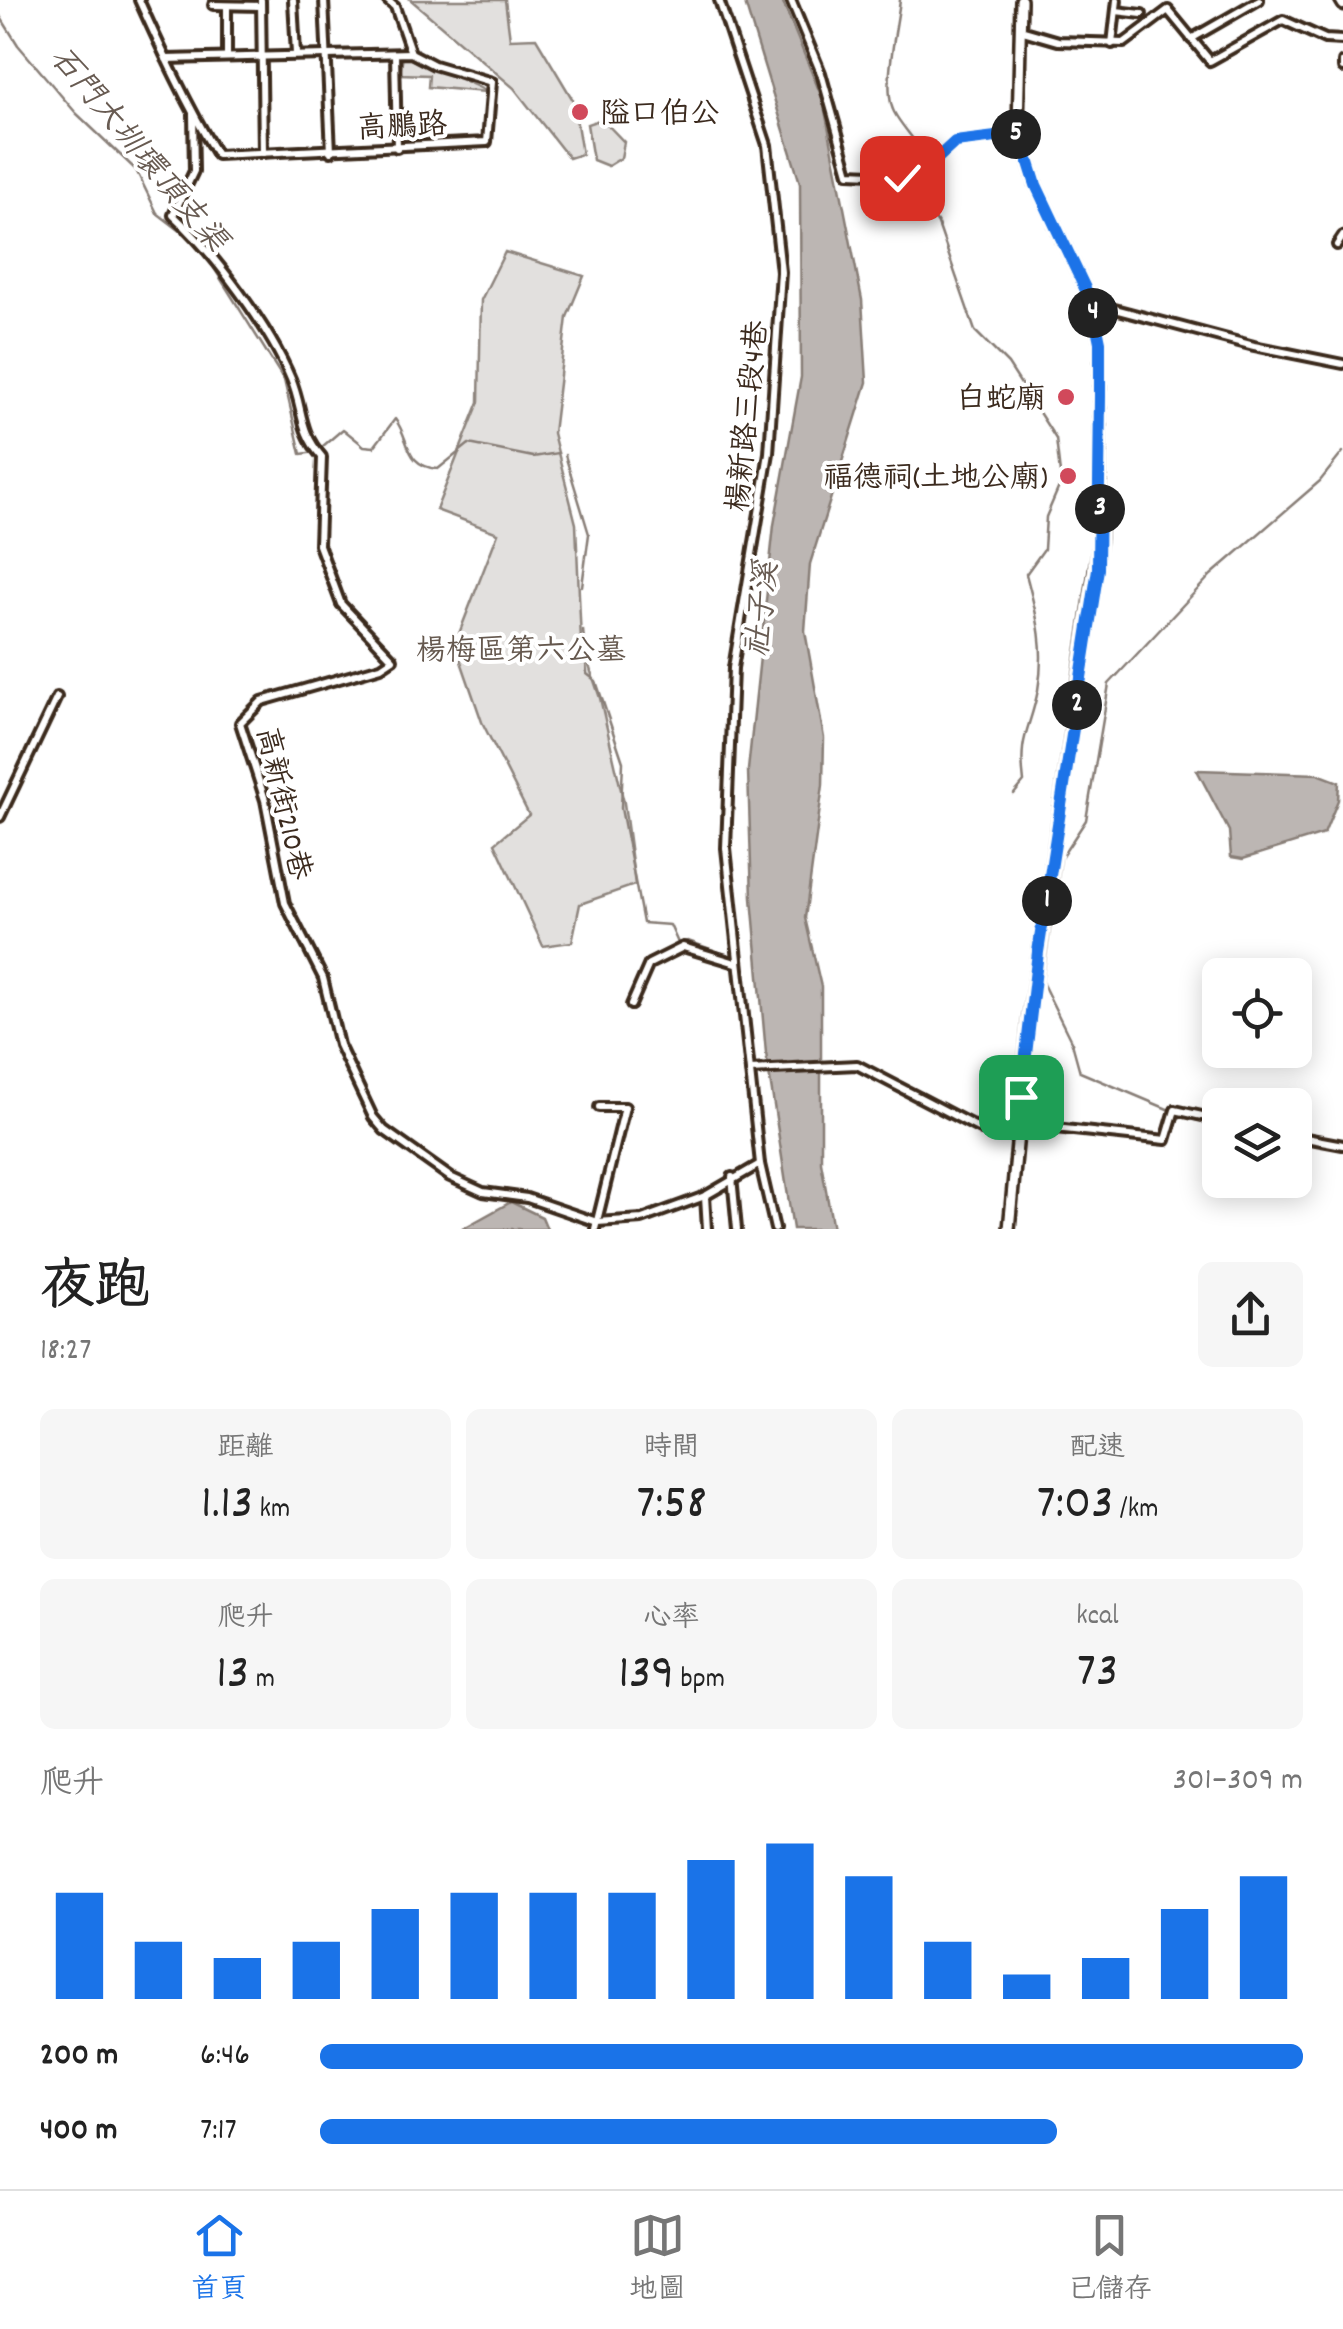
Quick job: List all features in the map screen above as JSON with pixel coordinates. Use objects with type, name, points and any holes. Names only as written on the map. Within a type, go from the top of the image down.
[{"type":"main road","points":[[1009,1229],[1038,952],[1098,569],[1100,342],[1092,303],[1036,185],[1020,134],[1015,108],[1020,0]]},
{"type":"street","points":[[139,0],[193,114]]},
{"type":"street","points":[[294,0],[296,54]]},
{"type":"street","points":[[324,0],[331,152]]},
{"type":"street","points":[[387,0],[395,8],[412,53]]},
{"type":"street","name":"楊新路三段4巷","points":[[719,0],[767,145],[781,272],[769,454],[738,635],[728,725],[726,848],[760,1164],[775,1229]]},
{"type":"street","points":[[792,0],[832,108],[845,169],[887,178],[918,176],[938,162],[955,142],[1020,134]]},
{"type":"street","points":[[1112,44],[1117,0]]},
{"type":"street","points":[[1192,39],[1260,0]]},
{"type":"street","points":[[213,5],[261,3],[263,153]]},
{"type":"street","points":[[227,6],[227,56]]},
{"type":"street","points":[[1020,30],[1058,41],[1124,43],[1168,10],[1210,61],[1283,20],[1325,39],[1343,40]]},
{"type":"street","points":[[1116,11],[1142,14]]},
{"type":"street","points":[[395,53],[397,148]]},
{"type":"street","name":"高鵬路","points":[[166,58],[412,53],[434,65],[492,82],[486,142],[216,155],[193,114]]},
{"type":"street","name":"高新街210巷","points":[[193,114],[194,170],[173,215],[203,243],[291,380],[306,439],[322,457],[319,545],[341,604],[393,659],[381,667],[262,700],[240,723],[265,800],[285,903],[324,978],[339,1045],[379,1126],[450,1177],[484,1192],[527,1198],[596,1226],[642,1219],[706,1196],[732,1177],[760,1164]]},
{"type":"street","points":[[1337,244],[1343,236]]},
{"type":"street","points":[[1092,303],[1254,346],[1343,364]]},
{"type":"street","points":[[0,817],[57,698]]},
{"type":"street","points":[[632,1006],[650,964],[683,946],[737,964]]},
{"type":"street","points":[[750,1070],[856,1065],[982,1130],[1017,1136]]},
{"type":"street","points":[[596,1226],[625,1107],[599,1107]]},
{"type":"street","points":[[1018,1124],[1166,1140],[1174,1113],[1202,1117]]},
{"type":"street","points":[[1312,1139],[1343,1145]]},
{"type":"street","points":[[732,1177],[737,1229]]},
{"type":"street","points":[[706,1196],[708,1229]]},
{"type":"green space","points":[[411,0],[505,0],[510,39],[536,38],[573,100],[582,154],[569,158],[514,88]]},
{"type":"green space","points":[[403,56],[486,92],[428,87],[429,75],[400,74]]},
{"type":"green space","points":[[602,119],[624,142],[621,158],[608,166],[593,160],[587,124]]},
{"type":"green space","name":"楊梅區第六公墓","points":[[505,252],[584,276],[567,317],[553,433],[576,524],[581,642],[600,698],[624,803],[635,885],[580,904],[572,942],[543,946],[495,843],[529,815],[482,722],[455,644],[498,533],[436,510],[479,402],[481,300]]},
{"type":"shaded area","points":[[744,0],[782,0],[823,100],[862,300],[867,382],[810,564],[805,631],[824,738],[823,785],[805,918],[821,987],[821,1162],[833,1229],[793,1229],[766,1053],[752,898],[748,770],[774,525],[801,377],[800,183]]},
{"type":"shaded area","points":[[1197,770],[1318,774],[1339,782],[1338,800],[1324,834],[1243,859],[1231,857],[1229,831]]},
{"type":"shaded area","points":[[511,1202],[542,1217],[547,1229],[462,1229]]},
{"type":"waterway","name":"社子溪","points":[[900,0],[889,89],[894,112],[920,151],[925,168]]},
{"type":"waterway","name":"石門大圳環頂支渠","points":[[0,16],[18,45],[76,113],[136,170],[157,213],[196,243]]},
{"type":"waterway","name":"社子溪","points":[[925,176],[923,200],[938,224],[975,331],[1008,364],[1056,439],[1061,482],[1046,517],[1044,549],[1026,574],[1037,618],[1041,659],[1038,690],[1024,743],[1024,782],[1014,794]]},
{"type":"waterway","name":"石門大圳環頂支渠","points":[[204,252],[284,380],[301,454],[316,452],[343,429],[364,446],[374,447],[395,419],[410,451],[427,467],[438,469],[469,444],[533,457],[558,453]]},
{"type":"waterway","points":[[1202,1121],[1080,1072],[1072,1043],[1042,982],[1061,858],[1086,820],[1109,684],[1211,575],[1320,481],[1343,452]]},
{"type":"waterway","name":"石門大圳環頂支渠","points":[[565,455],[589,534],[582,586]]},
{"type":"waterway","name":"石門大圳環頂支渠","points":[[583,630],[587,674],[596,681],[623,762],[621,808],[643,923],[670,925],[678,943],[688,941],[730,956]]},
{"type":"waterway","points":[[1312,1144],[1343,1150]]},
{"type":"place","name":"隘口伯公","points":[[580,112]]},
{"type":"place","name":"白蛇廟","points":[[1066,397]]},
{"type":"place","name":"福德祠(土地公廟)","points":[[1068,476]]},
{"type":"route","points":[[902,178],[918,176],[938,162],[955,142],[1020,134],[1036,185],[1092,303],[1100,342],[1098,569],[1038,952],[1021,1097]]}]
